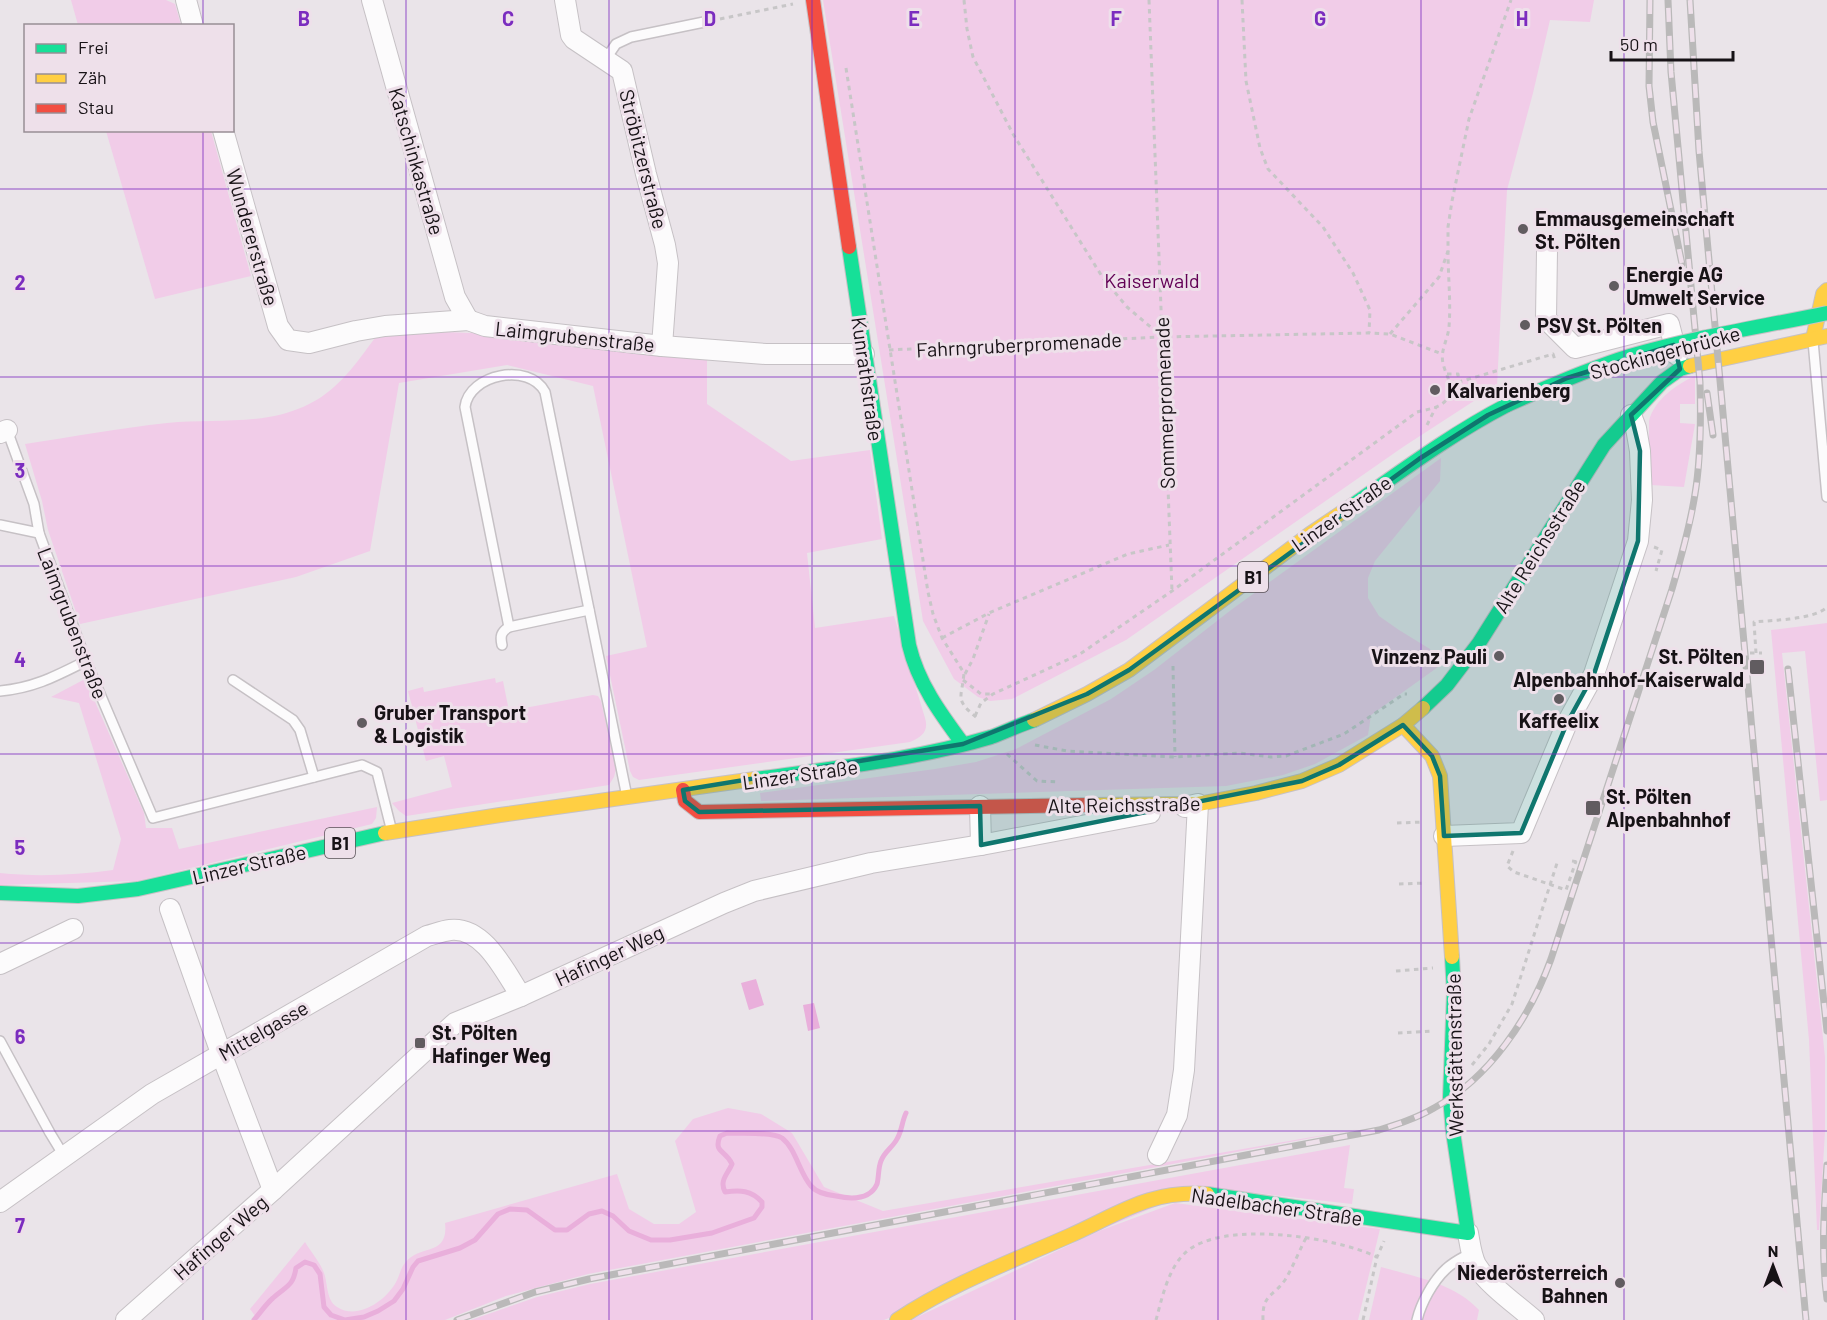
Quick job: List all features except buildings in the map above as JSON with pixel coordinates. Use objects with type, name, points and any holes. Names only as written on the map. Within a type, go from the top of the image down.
[{"type":"street","points":[[186,0],[192,24]]},
{"type":"street","name":"Katschinkastraße","points":[[372,0],[455,297],[468,320]]},
{"type":"street","name":"Ströbitzerstraße","points":[[565,0],[571,35],[574,39],[622,71],[668,263],[662,345]]},
{"type":"street","name":"Kunrathstraße","points":[[813,0],[911,653],[920,679],[963,744]]},
{"type":"street","name":"Wundererstraße","points":[[224,132],[278,326],[288,340]]},
{"type":"street","points":[[1547,251],[1546,319],[1575,348],[1669,324],[1680,369]]},
{"type":"street","points":[[1812,339],[1823,294],[1827,291]]},
{"type":"street","name":"Stockingerbrücke","points":[[1507,405],[1567,378],[1631,356],[1827,313]]},
{"type":"street","name":"Laimgrubenstraße","points":[[288,340],[309,343],[386,326],[468,320],[485,326],[766,354],[864,351]]},
{"type":"street","name":"Alte Reichsstraße","points":[[682,790],[685,801],[699,812],[1198,804],[1302,781],[1339,765],[1403,725],[1447,685],[1479,643],[1590,464],[1604,445],[1662,382],[1680,369],[1699,363],[1827,336]]},
{"type":"street","name":"Linzer Straße","points":[[0,893],[29,896],[78,896],[138,888],[392,832],[489,816],[857,765],[926,753],[993,736],[1087,694],[1129,670],[1310,534],[1419,459],[1507,405]]},
{"type":"street","points":[[1444,836],[1521,833],[1567,723],[1594,674],[1636,548],[1641,523],[1639,439],[1631,415]]},
{"type":"street","name":"Werkstättenstraße","points":[[1403,725],[1432,756],[1440,776],[1452,967],[1453,1030],[1450,1098],[1471,1253],[1487,1279],[1534,1320]]},
{"type":"street","points":[[1158,1155],[1177,1115],[1184,1070],[1198,804]]},
{"type":"street","name":"Hafinger Weg","points":[[126,1320],[273,1190],[455,1023],[521,996],[754,891],[871,863],[981,845],[1198,804]]},
{"type":"street","points":[[980,806],[981,845]]},
{"type":"street","points":[[170,909],[273,1190]]},
{"type":"street","points":[[0,964],[73,929]]},
{"type":"street","name":"Mittelgasse","points":[[0,1202],[152,1094],[427,936],[450,930],[471,933],[487,946],[521,996]]},
{"type":"street","name":"Nadelbacher Straße","points":[[897,1320],[936,1296],[996,1266],[1068,1236],[1137,1203],[1175,1193],[1238,1198],[1428,1231],[1468,1233]]},
{"type":"lane","points":[[605,60],[616,44],[631,37],[710,21]]},
{"type":"lane","points":[[1812,339],[1827,497]]},
{"type":"lane","points":[[509,627],[465,407],[469,393],[477,385],[501,376],[514,375],[534,380],[542,386],[545,392],[627,797]]},
{"type":"lane","name":"Laimgrubenstraße","points":[[4,432],[34,504],[39,533],[86,661],[153,818],[314,777]]},
{"type":"lane","points":[[0,525],[39,533]]},
{"type":"lane","points":[[502,645],[503,631],[509,627],[589,610]]},
{"type":"lane","points":[[0,691],[28,687],[46,681],[86,661]]},
{"type":"lane","points":[[233,680],[293,720],[300,730],[314,777],[362,765],[377,772],[392,832]]},
{"type":"lane","points":[[0,1041],[64,1156]]},
{"type":"lane","points":[[1417,1320],[1419,1311],[1436,1281],[1445,1270],[1471,1253]]},
{"type":"path","points":[[710,21],[813,0]]},
{"type":"path","points":[[964,0],[973,57],[1013,134],[1103,278],[1127,307],[1161,337]]},
{"type":"path","name":"Sommerpromenade","points":[[1149,0],[1172,591]]},
{"type":"path","points":[[1242,0],[1246,81],[1260,148],[1268,169],[1323,227],[1353,273],[1370,310],[1369,333]]},
{"type":"path","points":[[989,613],[973,659],[963,678],[960,695],[964,707],[975,717],[981,704],[993,694],[1080,654],[1172,591],[1417,412],[1436,408],[1444,402],[1449,395],[1450,387],[1448,374],[1443,364],[1443,354],[1449,328],[1448,227],[1452,201],[1469,119],[1511,0]]},
{"type":"path","points":[[845,58],[933,614],[942,638],[963,678],[981,694],[993,694]]},
{"type":"path","points":[[1390,334],[1440,277],[1448,252]]},
{"type":"path","name":"Fahrngruberpromenade","points":[[864,351],[1161,337],[1369,333],[1390,334],[1443,354]]},
{"type":"path","points":[[1448,374],[1458,374],[1459,382],[1553,354],[1555,360],[1558,358]]},
{"type":"path","points":[[942,638],[989,613],[1128,554],[1169,545]]},
{"type":"path","points":[[1656,571],[1662,550]]},
{"type":"path","points":[[1756,653],[1754,622],[1795,618],[1823,611],[1827,607]]},
{"type":"path","points":[[1750,653],[1762,653]]},
{"type":"path","points":[[1173,666],[1175,757]]},
{"type":"path","points":[[1035,745],[1067,751],[1175,757],[1239,753],[1271,757],[1287,756],[1344,734],[1404,694],[1411,694],[1426,706]]},
{"type":"path","points":[[993,736],[997,746],[1037,781],[1060,782]]},
{"type":"path","points":[[1521,833],[1507,866],[1514,873],[1566,890],[1576,861]]},
{"type":"path","points":[[1451,1079],[1461,1075],[1471,1066],[1490,1044],[1507,1015],[1558,860]]},
{"type":"path","points":[[1399,884],[1446,882]]},
{"type":"path","points":[[1396,971],[1452,967]]},
{"type":"path","points":[[1398,1033],[1453,1030]]},
{"type":"path","points":[[1156,1320],[1163,1293],[1176,1266],[1185,1254],[1199,1244],[1227,1237],[1269,1234],[1306,1238],[1362,1251],[1377,1257]]},
{"type":"path","points":[[1263,1320],[1266,1300],[1284,1281],[1306,1238]]},
{"type":"path","points":[[1361,1320],[1377,1257],[1384,1240],[1388,1238]]},
{"type":"highlighted area","points":[[1674,345],[1680,369],[1631,415],[1640,451],[1638,541],[1594,674],[1567,723],[1521,833],[1444,836],[1440,776],[1432,756],[1403,725],[1339,765],[1302,781],[981,845],[980,806],[699,812],[685,801],[683,790],[963,744],[1087,694],[1129,670],[1419,459],[1488,415],[1567,378]]},
{"type":"green space","points":[[71,0],[166,0],[175,4],[181,24],[78,24]]},
{"type":"green space","name":"Kaiserwald","points":[[823,0],[1594,0],[1590,22],[1550,20],[1507,190],[1497,386],[1403,447],[1126,640],[1012,699],[990,701],[978,697],[954,679],[923,621]]},
{"type":"green space","points":[[106,132],[211,132],[251,276],[155,299]]},
{"type":"green space","points":[[422,332],[530,337],[707,359],[707,404],[791,461],[870,450],[882,539],[807,553],[815,628],[894,616],[925,718],[924,733],[910,742],[639,780],[633,777],[606,656],[647,647],[593,386],[507,365],[399,383],[370,551],[296,577],[80,624],[48,530],[25,444],[167,423],[258,419],[294,411],[330,390],[347,374],[375,338]]},
{"type":"green space","points":[[1695,376],[1695,404],[1680,404],[1680,423],[1695,424],[1684,487],[1651,485],[1649,421],[1652,413],[1667,394]]},
{"type":"green space","points":[[1441,458],[1440,481],[1375,561],[1368,578],[1368,598],[1379,616],[1430,649],[1438,667],[1371,715],[1368,735],[1315,764],[1283,775],[1226,786],[761,801],[760,793],[976,762],[1016,749],[1111,699],[1154,670],[1231,610]]},
{"type":"green space","points":[[1827,623],[1827,800],[1820,801],[1805,651],[1782,653],[1825,1057],[1825,1132],[1819,1230],[1817,1230],[1809,1040],[1771,630]]},
{"type":"green space","points":[[495,678],[496,683],[503,681],[509,711],[593,695],[598,696],[616,769],[609,785],[406,816],[392,803],[452,787],[444,756],[426,761],[408,691],[423,687],[424,692]]},
{"type":"green space","points":[[85,679],[144,813],[146,828],[172,828],[179,849],[377,807],[376,818],[372,824],[137,881],[0,885],[0,873],[56,875],[113,870],[121,839],[79,703],[51,697]]},
{"type":"green space","points":[[728,1108],[761,1114],[792,1133],[824,1187],[883,1211],[1359,1129],[588,1274],[506,1296],[445,1320],[258,1320],[250,1309],[305,1242],[322,1269],[333,1304],[345,1310],[361,1310],[377,1303],[390,1291],[403,1265],[411,1257],[438,1246],[445,1234],[445,1223],[617,1174],[629,1209],[654,1224],[679,1224],[696,1212],[675,1141],[693,1119]]},
{"type":"green space","points":[[1350,1145],[1344,1188],[1354,1189],[1352,1204],[1203,1187],[884,1320],[471,1320],[537,1297],[590,1284]]},
{"type":"green space","points":[[1175,1203],[1380,1229],[1358,1320],[911,1320],[1099,1231]]},
{"type":"green space","points":[[1381,1267],[1434,1282],[1458,1293],[1479,1310],[1477,1320],[1369,1320]]},
{"type":"shaded area","points":[[756,979],[764,1005],[749,1010],[741,983]]},
{"type":"shaded area","points":[[814,1003],[820,1028],[808,1031],[803,1005]]},
{"type":"waterway","points":[[254,1320],[270,1300],[288,1286],[296,1268],[305,1262],[314,1265],[320,1274],[324,1307],[331,1315],[345,1320],[364,1317],[378,1311],[394,1301],[418,1261],[460,1248],[475,1240],[498,1214],[510,1209],[527,1210],[555,1230],[567,1230],[589,1214],[602,1211],[613,1216],[629,1231],[651,1240],[670,1240],[712,1233],[754,1218],[762,1207],[762,1202],[758,1198],[740,1191],[725,1192],[723,1188],[732,1164],[719,1149],[718,1142],[720,1136],[727,1133],[763,1134],[782,1138],[791,1148],[807,1180],[816,1190],[847,1198],[865,1196],[877,1184],[881,1161],[899,1136],[906,1113]]},
{"type":"railway","points":[[1650,0],[1649,86],[1653,122],[1682,264]]},
{"type":"railway","points":[[457,1320],[535,1292],[589,1279],[1379,1130],[1414,1118],[1434,1108],[1473,1080],[1490,1063],[1520,1024],[1551,959],[1672,589],[1695,494],[1700,438],[1700,382],[1671,72],[1668,0]]},
{"type":"railway","points":[[1690,0],[1699,151],[1806,1320]]},
{"type":"railway","points":[[1707,393],[1713,435]]},
{"type":"railway","points":[[1788,669],[1827,1031]]},
{"type":"railway","points":[[1827,1165],[1824,1216],[1827,1299]]},
{"type":"traffic: fast","points":[[849,247],[909,645],[924,685],[963,744]]},
{"type":"traffic: fast","points":[[1507,405],[1583,372],[1654,349],[1827,313]]},
{"type":"traffic: fast","points":[[1423,708],[1447,685],[1479,643],[1604,445],[1662,382],[1680,369],[1690,366]]},
{"type":"traffic: fast","points":[[1353,505],[1409,465],[1507,405]]},
{"type":"traffic: fast","points":[[755,779],[933,752],[991,737],[1034,720]]},
{"type":"traffic: fast","points":[[0,893],[78,896],[138,889],[385,833]]},
{"type":"traffic: fast","points":[[1207,1194],[1468,1233],[1450,1098],[1454,993],[1452,957]]},
{"type":"traffic: slow","points":[[1814,334],[1823,294],[1827,290]]},
{"type":"traffic: slow","points":[[1690,366],[1827,336]]},
{"type":"traffic: slow","points":[[1034,720],[1129,670],[1310,534],[1353,505]]},
{"type":"traffic: slow","points":[[1087,805],[1198,804],[1302,781],[1339,765],[1403,725],[1423,708]]},
{"type":"traffic: slow","points":[[1403,725],[1432,756],[1440,776],[1452,957]]},
{"type":"traffic: slow","points":[[385,833],[755,779]]},
{"type":"traffic: slow","points":[[897,1320],[960,1284],[1135,1205],[1168,1196],[1207,1194]]},
{"type":"traffic: jam","points":[[813,0],[849,247]]},
{"type":"traffic: jam","points":[[683,790],[685,801],[699,812],[1087,805]]},
{"type":"place","name":"Emmausgemeinschaft St. Pölten","points":[[1523,229]]},
{"type":"place","name":"Energie AG Umwelt Service","points":[[1614,286]]},
{"type":"place","name":"PSV St. Pölten","points":[[1525,325]]},
{"type":"place","name":"Kalvarienberg","points":[[1435,390]]},
{"type":"place","name":"Vinzenz Pauli","points":[[1499,656]]},
{"type":"place","name":"St. Pölten Alpenbahnhof-Kaiserwald","points":[[1757,667]]},
{"type":"place","name":"Kaffeelix","points":[[1559,699]]},
{"type":"place","name":"Gruber Transport & Logistik","points":[[362,723]]},
{"type":"place","name":"St. Pölten Alpenbahnhof","points":[[1593,808]]},
{"type":"place","name":"St. Pölten Hafinger Weg","points":[[420,1043]]},
{"type":"place","name":"Niederösterreich Bahnen","points":[[1620,1283]]}]
